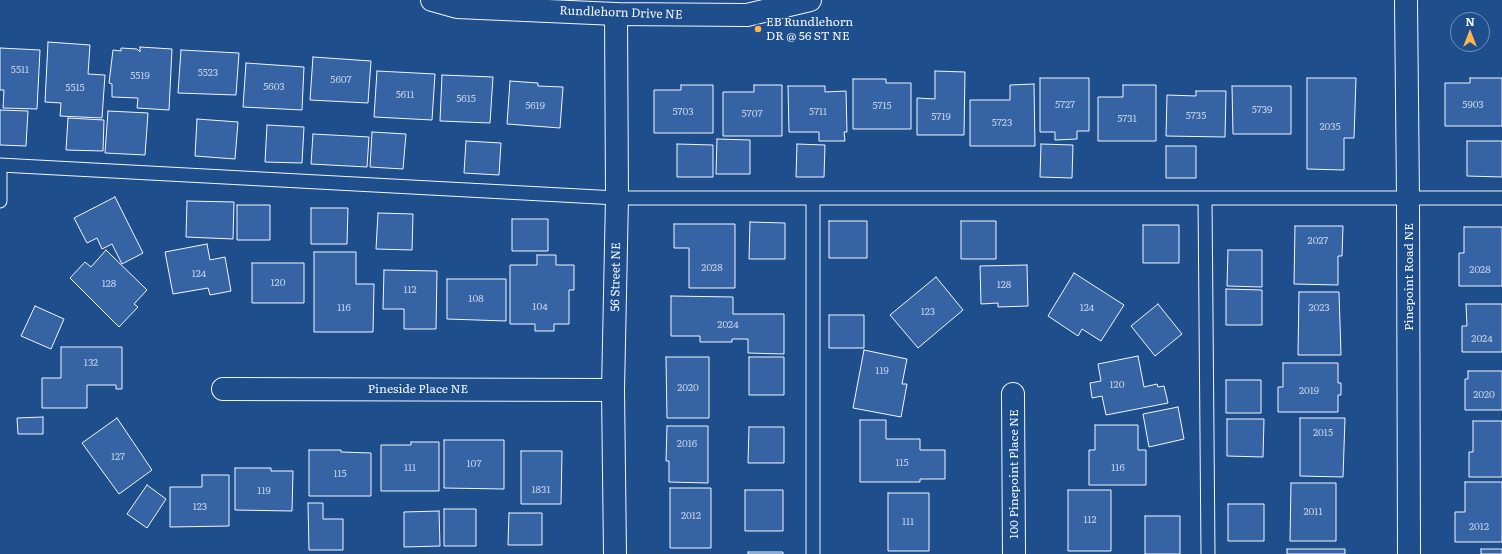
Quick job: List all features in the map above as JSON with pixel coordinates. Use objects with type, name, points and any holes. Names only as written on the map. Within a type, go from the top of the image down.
[{"type":"street","name":"Rundlehorn Drive NE","points":[[432,0],[457,7],[616,7],[747,15],[810,0]]},
{"type":"street","name":"Pinepoint Road NE","points":[[1406,0],[1409,554]]},
{"type":"street","name":"56 Street NE","points":[[615,554],[613,390],[617,198],[616,7]]},
{"type":"street","name":"Pineside Place NE","points":[[223,389],[613,390]]},
{"type":"street","name":"100 Pinepoint Place NE","points":[[1013,394],[1014,554]]},
{"type":"lane","points":[[0,201],[0,165],[617,198],[1502,198]]},
{"type":"lane","points":[[813,198],[813,554]]},
{"type":"lane","points":[[1205,198],[1208,554]]},
{"type":"building","points":[[48,42],[90,45],[88,74],[105,75],[102,118],[60,116],[61,103],[45,102]]},
{"type":"building","points":[[140,47],[172,49],[169,110],[137,108],[138,98],[112,97],[112,84],[109,83],[113,50],[121,51],[121,48],[137,49],[140,52]]},
{"type":"building","points":[[0,48],[40,50],[37,109],[3,108],[4,90],[0,90]]},
{"type":"building","points":[[181,50],[239,53],[236,95],[178,93]]},
{"type":"building","points":[[313,57],[371,61],[368,103],[310,100]]},
{"type":"building","points":[[246,63],[304,67],[302,110],[243,107]]},
{"type":"building","points":[[377,71],[435,74],[432,120],[374,117]]},
{"type":"building","points":[[935,71],[965,72],[964,135],[917,135],[917,98],[935,99]]},
{"type":"building","points":[[442,75],[493,77],[490,123],[440,121]]},
{"type":"building","points":[[1040,78],[1089,78],[1089,131],[1077,131],[1077,139],[1055,140],[1055,132],[1040,132]]},
{"type":"building","points":[[1307,78],[1356,78],[1354,138],[1344,138],[1344,170],[1307,169]]},
{"type":"building","points":[[1470,78],[1502,78],[1502,126],[1445,126],[1445,83],[1470,83]]},
{"type":"building","points":[[853,79],[886,79],[886,83],[911,83],[911,129],[853,129]]},
{"type":"building","points":[[510,81],[538,83],[538,86],[563,87],[560,128],[507,124]]},
{"type":"building","points":[[1034,84],[1035,146],[970,146],[970,100],[1010,100],[1010,85]]},
{"type":"building","points":[[681,85],[713,85],[713,133],[654,133],[654,90],[681,90]]},
{"type":"building","points":[[754,85],[782,85],[782,136],[723,136],[723,92],[754,92]]},
{"type":"building","points":[[1123,85],[1156,85],[1156,141],[1098,141],[1098,97],[1123,97]]},
{"type":"building","points":[[788,86],[825,86],[825,92],[846,91],[847,132],[844,132],[845,141],[819,141],[819,132],[789,132]]},
{"type":"building","points":[[1232,86],[1291,86],[1291,134],[1233,134]]},
{"type":"building","points":[[1196,91],[1226,91],[1225,137],[1166,136],[1167,95],[1196,96]]},
{"type":"building","points":[[0,110],[28,111],[26,146],[0,145]]},
{"type":"building","points":[[108,111],[148,113],[145,155],[105,153]]},
{"type":"building","points":[[68,118],[104,120],[103,151],[66,150]]},
{"type":"building","points":[[197,119],[238,122],[235,159],[195,156]]},
{"type":"building","points":[[267,125],[304,127],[302,163],[265,162]]},
{"type":"building","points":[[372,132],[406,134],[403,169],[370,167]]},
{"type":"building","points":[[313,134],[369,137],[367,167],[311,164]]},
{"type":"building","points":[[717,139],[750,140],[750,174],[716,174]]},
{"type":"building","points":[[466,141],[501,143],[499,175],[464,173]]},
{"type":"building","points":[[1467,141],[1502,141],[1502,177],[1467,176]]},
{"type":"building","points":[[677,144],[713,145],[713,177],[677,177]]},
{"type":"building","points":[[797,144],[825,145],[824,177],[796,177]]},
{"type":"building","points":[[1041,144],[1073,145],[1072,178],[1040,177]]},
{"type":"building","points":[[1166,146],[1196,146],[1196,178],[1166,178]]},
{"type":"building","points":[[115,197],[143,253],[122,264],[112,244],[102,249],[97,238],[87,243],[74,218]]},
{"type":"building","points":[[187,201],[234,202],[233,239],[186,237]]},
{"type":"building","points":[[237,205],[270,205],[270,240],[237,240]]},
{"type":"building","points":[[311,208],[348,208],[347,244],[311,244]]},
{"type":"building","points":[[378,213],[413,214],[412,250],[376,249]]},
{"type":"building","points":[[512,219],[548,219],[548,251],[512,251]]},
{"type":"building","points":[[829,221],[867,221],[867,258],[829,258]]},
{"type":"building","points":[[961,221],[996,221],[996,259],[961,259]]},
{"type":"building","points":[[750,222],[785,223],[785,259],[749,259]]},
{"type":"building","points":[[674,224],[735,224],[735,288],[689,288],[689,248],[674,248]]},
{"type":"building","points":[[1143,225],[1179,225],[1179,263],[1143,263]]},
{"type":"building","points":[[1295,226],[1343,226],[1342,256],[1338,256],[1338,285],[1294,284]]},
{"type":"building","points":[[1464,227],[1502,227],[1502,286],[1459,286],[1459,253],[1464,253]]},
{"type":"building","points":[[207,244],[210,260],[225,257],[231,291],[210,295],[208,288],[173,294],[165,252]]},
{"type":"building","points":[[106,250],[147,290],[134,304],[138,307],[119,327],[70,278],[85,262],[91,267]]},
{"type":"building","points":[[1228,250],[1262,250],[1262,287],[1227,286]]},
{"type":"building","points":[[314,252],[356,252],[356,284],[374,284],[373,332],[314,332]]},
{"type":"building","points":[[537,255],[556,255],[556,265],[574,265],[574,290],[569,290],[569,324],[554,324],[554,331],[535,331],[535,324],[510,324],[510,265],[537,265]]},
{"type":"building","points":[[252,263],[304,263],[304,303],[252,303]]},
{"type":"building","points":[[1027,265],[1028,306],[998,307],[998,303],[981,304],[980,266]]},
{"type":"building","points":[[384,270],[437,271],[436,329],[404,329],[404,309],[383,309]]},
{"type":"building","points":[[1074,273],[1124,305],[1101,341],[1082,329],[1078,336],[1048,316]]},
{"type":"building","points":[[936,277],[963,310],[918,348],[890,315]]},
{"type":"building","points":[[447,279],[506,279],[506,321],[447,319]]},
{"type":"building","points":[[1226,289],[1262,290],[1262,325],[1226,325]]},
{"type":"building","points":[[1299,292],[1339,292],[1341,355],[1298,355]]},
{"type":"building","points":[[671,296],[733,297],[733,314],[784,314],[784,354],[748,353],[748,339],[732,339],[732,342],[700,342],[700,336],[671,336]]},
{"type":"building","points":[[1158,304],[1182,334],[1155,356],[1131,326]]},
{"type":"building","points":[[1466,304],[1502,304],[1502,352],[1462,352],[1462,326],[1467,326]]},
{"type":"building","points":[[35,306],[64,319],[51,349],[21,336]]},
{"type":"building","points":[[829,315],[864,315],[864,348],[829,348]]},
{"type":"building","points":[[61,347],[122,347],[122,389],[116,389],[116,385],[87,385],[87,408],[42,408],[42,378],[61,378]]},
{"type":"building","points":[[864,350],[907,359],[902,384],[907,384],[901,417],[853,408]]},
{"type":"building","points":[[1138,356],[1144,387],[1157,384],[1158,387],[1164,386],[1168,403],[1106,415],[1102,396],[1092,398],[1090,383],[1101,381],[1098,364]]},
{"type":"building","points":[[666,357],[709,357],[709,418],[667,418]]},
{"type":"building","points":[[749,357],[784,357],[784,395],[749,395]]},
{"type":"building","points":[[1283,363],[1338,363],[1338,383],[1341,383],[1341,395],[1338,395],[1338,412],[1278,412],[1278,387],[1283,387]]},
{"type":"building","points":[[1468,371],[1502,371],[1502,410],[1465,410],[1465,379],[1468,379]]},
{"type":"building","points":[[1226,380],[1261,380],[1261,413],[1226,413]]},
{"type":"building","points":[[1178,407],[1184,439],[1149,447],[1143,414]]},
{"type":"building","points":[[43,417],[43,434],[18,434],[17,418]]},
{"type":"building","points":[[117,418],[152,470],[119,494],[82,443]]},
{"type":"building","points":[[1300,418],[1345,418],[1343,477],[1300,476]]},
{"type":"building","points":[[1227,419],[1264,419],[1263,457],[1227,456]]},
{"type":"building","points":[[860,420],[886,420],[886,439],[920,439],[920,450],[945,450],[945,479],[920,479],[920,482],[860,482]]},
{"type":"building","points":[[1473,421],[1502,421],[1502,477],[1469,477],[1469,452],[1473,452]]},
{"type":"building","points":[[1095,425],[1138,425],[1138,450],[1146,450],[1146,485],[1089,485],[1089,450],[1095,450]]},
{"type":"building","points":[[667,426],[708,426],[708,483],[669,482],[669,461],[666,461]]},
{"type":"building","points":[[749,427],[784,427],[784,463],[748,463]]},
{"type":"building","points":[[444,440],[504,440],[504,489],[444,488]]},
{"type":"building","points":[[411,442],[439,442],[439,491],[381,491],[381,445],[411,445]]},
{"type":"building","points":[[309,450],[341,450],[341,452],[371,453],[371,496],[309,496]]},
{"type":"building","points":[[521,451],[562,451],[561,504],[521,504]]},
{"type":"building","points":[[235,468],[271,468],[271,471],[293,471],[292,511],[235,510]]},
{"type":"building","points":[[202,475],[229,475],[229,526],[170,527],[170,487],[202,487]]},
{"type":"building","points":[[1465,482],[1502,482],[1502,542],[1455,542],[1455,512],[1465,512]]},
{"type":"building","points":[[1291,483],[1336,483],[1336,541],[1290,541]]},
{"type":"building","points":[[147,485],[166,499],[147,528],[127,514]]},
{"type":"building","points":[[670,488],[711,488],[711,548],[670,548]]},
{"type":"building","points":[[745,490],[783,490],[783,531],[745,531]]},
{"type":"building","points":[[1068,490],[1111,490],[1111,551],[1068,551]]},
{"type":"building","points":[[888,493],[929,493],[929,551],[888,551]]},
{"type":"building","points":[[308,503],[323,503],[323,519],[343,519],[343,550],[309,550]]},
{"type":"building","points":[[1228,504],[1264,504],[1264,541],[1228,541]]},
{"type":"building","points":[[444,509],[476,509],[476,546],[444,546]]},
{"type":"building","points":[[439,511],[440,546],[404,547],[404,512]]},
{"type":"building","points":[[509,513],[542,513],[542,545],[508,545]]},
{"type":"building","points":[[1145,516],[1180,516],[1180,554],[1145,554]]},
{"type":"building","points":[[1287,549],[1345,549],[1345,554],[1287,554]]},
{"type":"building","points":[[1481,549],[1502,549],[1502,554],[1481,554]]},
{"type":"building","points":[[748,552],[783,552],[783,554],[748,554]]},
{"type":"place","name":"EB Rundlehorn DR @ 56 ST NE","points":[[758,29]]}]
